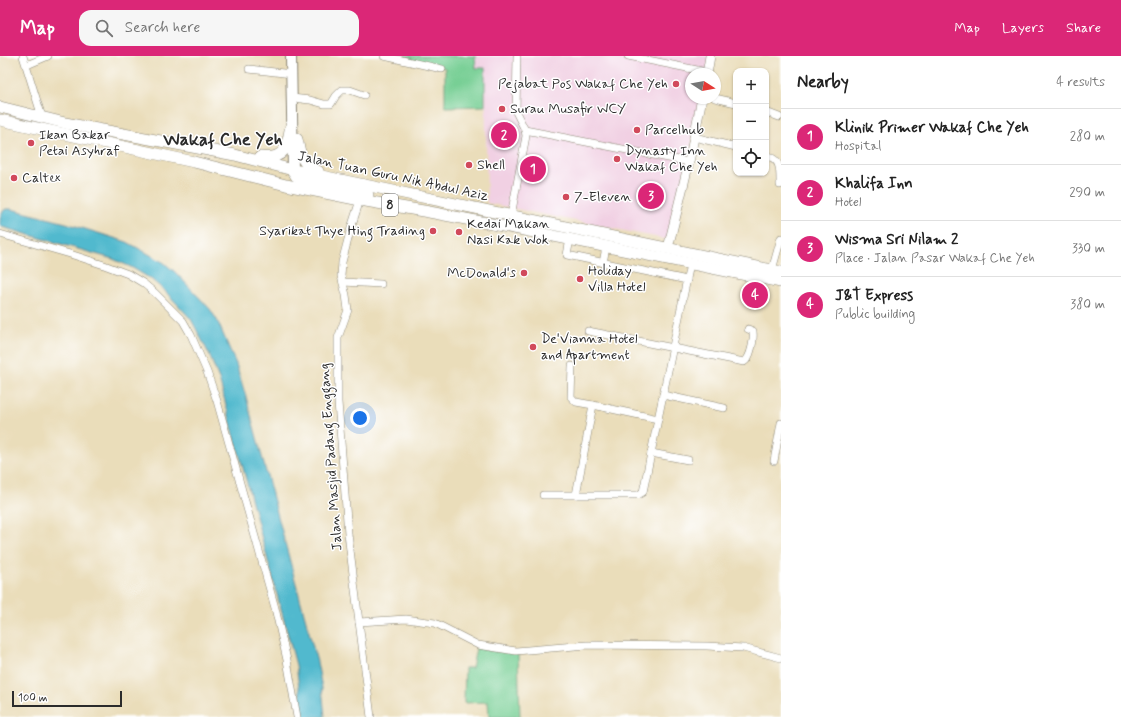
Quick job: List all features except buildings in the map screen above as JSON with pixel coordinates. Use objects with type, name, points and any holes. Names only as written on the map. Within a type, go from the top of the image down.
[{"type":"main road","points":[[292,56],[291,125],[293,170],[296,176],[307,182],[352,191],[429,212]]},
{"type":"main road","points":[[292,101],[300,155],[307,166],[314,170],[360,184]]},
{"type":"main road","name":"Jalan Tuan Guru Nik Abdul Aziz","points":[[0,107],[153,140],[235,155],[293,170],[777,271]]},
{"type":"main road","name":"Jalan Tuan Guru Nik Abdul Aziz","points":[[0,120],[194,162],[267,181],[570,239],[781,282]]},
{"type":"main road","points":[[235,155],[268,158],[280,155],[288,144],[291,125]]},
{"type":"main road","points":[[194,162],[284,176],[293,170],[297,160],[297,139]]},
{"type":"street","points":[[23,56],[42,117]]},
{"type":"street","points":[[26,65],[48,56]]},
{"type":"street","points":[[384,56],[442,70]]},
{"type":"street","points":[[511,216],[525,143],[525,130],[516,112],[517,56]]},
{"type":"street","points":[[628,56],[685,68]]},
{"type":"street","points":[[708,68],[710,56]]},
{"type":"street","points":[[249,69],[292,74]]},
{"type":"street","points":[[292,101],[310,100],[324,104],[331,104],[342,90],[350,90],[364,95]]},
{"type":"street","points":[[721,99],[733,102]]},
{"type":"street","points":[[668,248],[689,162],[701,104]]},
{"type":"street","points":[[769,113],[779,117]]},
{"type":"street","points":[[525,130],[689,162]]},
{"type":"street","points":[[694,137],[733,145]]},
{"type":"street","points":[[769,156],[778,160],[780,185]]},
{"type":"street","name":"Jalan Masjid Padang Enggang","points":[[360,200],[350,228],[342,262],[341,276],[348,310],[338,338],[338,402],[347,523],[371,717]]},
{"type":"street","points":[[0,234],[70,254],[128,274],[143,283],[155,293],[183,321],[194,341],[217,401],[275,608],[287,660],[297,717]]},
{"type":"street","points":[[777,271],[781,238]]},
{"type":"street","points":[[570,239],[567,255],[687,280]]},
{"type":"street","points":[[603,262],[606,247]]},
{"type":"street","points":[[543,495],[640,495],[644,491],[690,264]]},
{"type":"street","points":[[343,282],[381,284]]},
{"type":"street","points":[[588,331],[744,362],[749,358],[753,336],[753,332],[748,329]]},
{"type":"street","points":[[572,366],[571,397],[576,402],[658,419]]},
{"type":"street","points":[[663,395],[724,408]]},
{"type":"street","points":[[576,495],[593,405]]},
{"type":"street","points":[[774,461],[781,423]]},
{"type":"street","points":[[651,453],[688,460]]},
{"type":"street","points":[[359,622],[406,619],[435,623],[478,645],[516,651],[586,645],[707,646],[743,648],[781,658]]},
{"type":"shaded area","points":[[475,56],[710,56],[708,68],[685,68],[685,104],[701,104],[670,240],[487,203],[485,69],[475,68]]},
{"type":"green space","points":[[396,56],[475,56],[476,68],[485,68],[485,106],[445,107],[445,68]]},
{"type":"green space","points":[[476,648],[518,653],[520,717],[489,717],[488,702],[464,703],[465,668],[472,668]]},
{"type":"water","points":[[6,209],[66,223],[127,242],[163,262],[175,272],[210,309],[217,320],[236,364],[246,397],[317,662],[322,688],[325,717],[303,717],[296,665],[219,379],[209,354],[191,319],[165,291],[151,279],[131,267],[113,259],[2,227],[0,225],[1,216]]},
{"type":"place","name":"Pejabat Pos Wakaf Che Yeh","points":[[676,84]]},
{"type":"place","name":"Surau Musafir WCY","points":[[502,109]]},
{"type":"place","name":"Parcelhub","points":[[637,130]]},
{"type":"place","name":"Khalifa Inn","points":[[504,135]]},
{"type":"place","name":"Ikan Bakar Petai Asyhraf","points":[[31,143]]},
{"type":"place","name":"Dynasty Inn Wakaf Che Yeh","points":[[617,159]]},
{"type":"place","name":"Shell","points":[[469,165]]},
{"type":"place","name":"Klinik Primer Wakaf Che Yeh","points":[[533,169]]},
{"type":"place","name":"Caltex","points":[[14,178]]},
{"type":"place","name":"Wisma Sri Nilam 2","points":[[651,196]]},
{"type":"place","name":"7-Eleven","points":[[566,197]]},
{"type":"place","name":"Syarikat Thye Hing Trading","points":[[433,231]]},
{"type":"place","name":"Kedai Makan Nasi Kak Wok","points":[[459,232]]},
{"type":"place","name":"McDonald's","points":[[524,273]]},
{"type":"place","name":"Holiday Villa Hotel","points":[[580,279]]},
{"type":"place","name":"J&T Express","points":[[755,295]]},
{"type":"place","name":"De'Vianna Hotel and Apartment","points":[[533,347]]},
{"type":"district","name":"Wakaf Che Yeh","points":[[223,140]]}]
